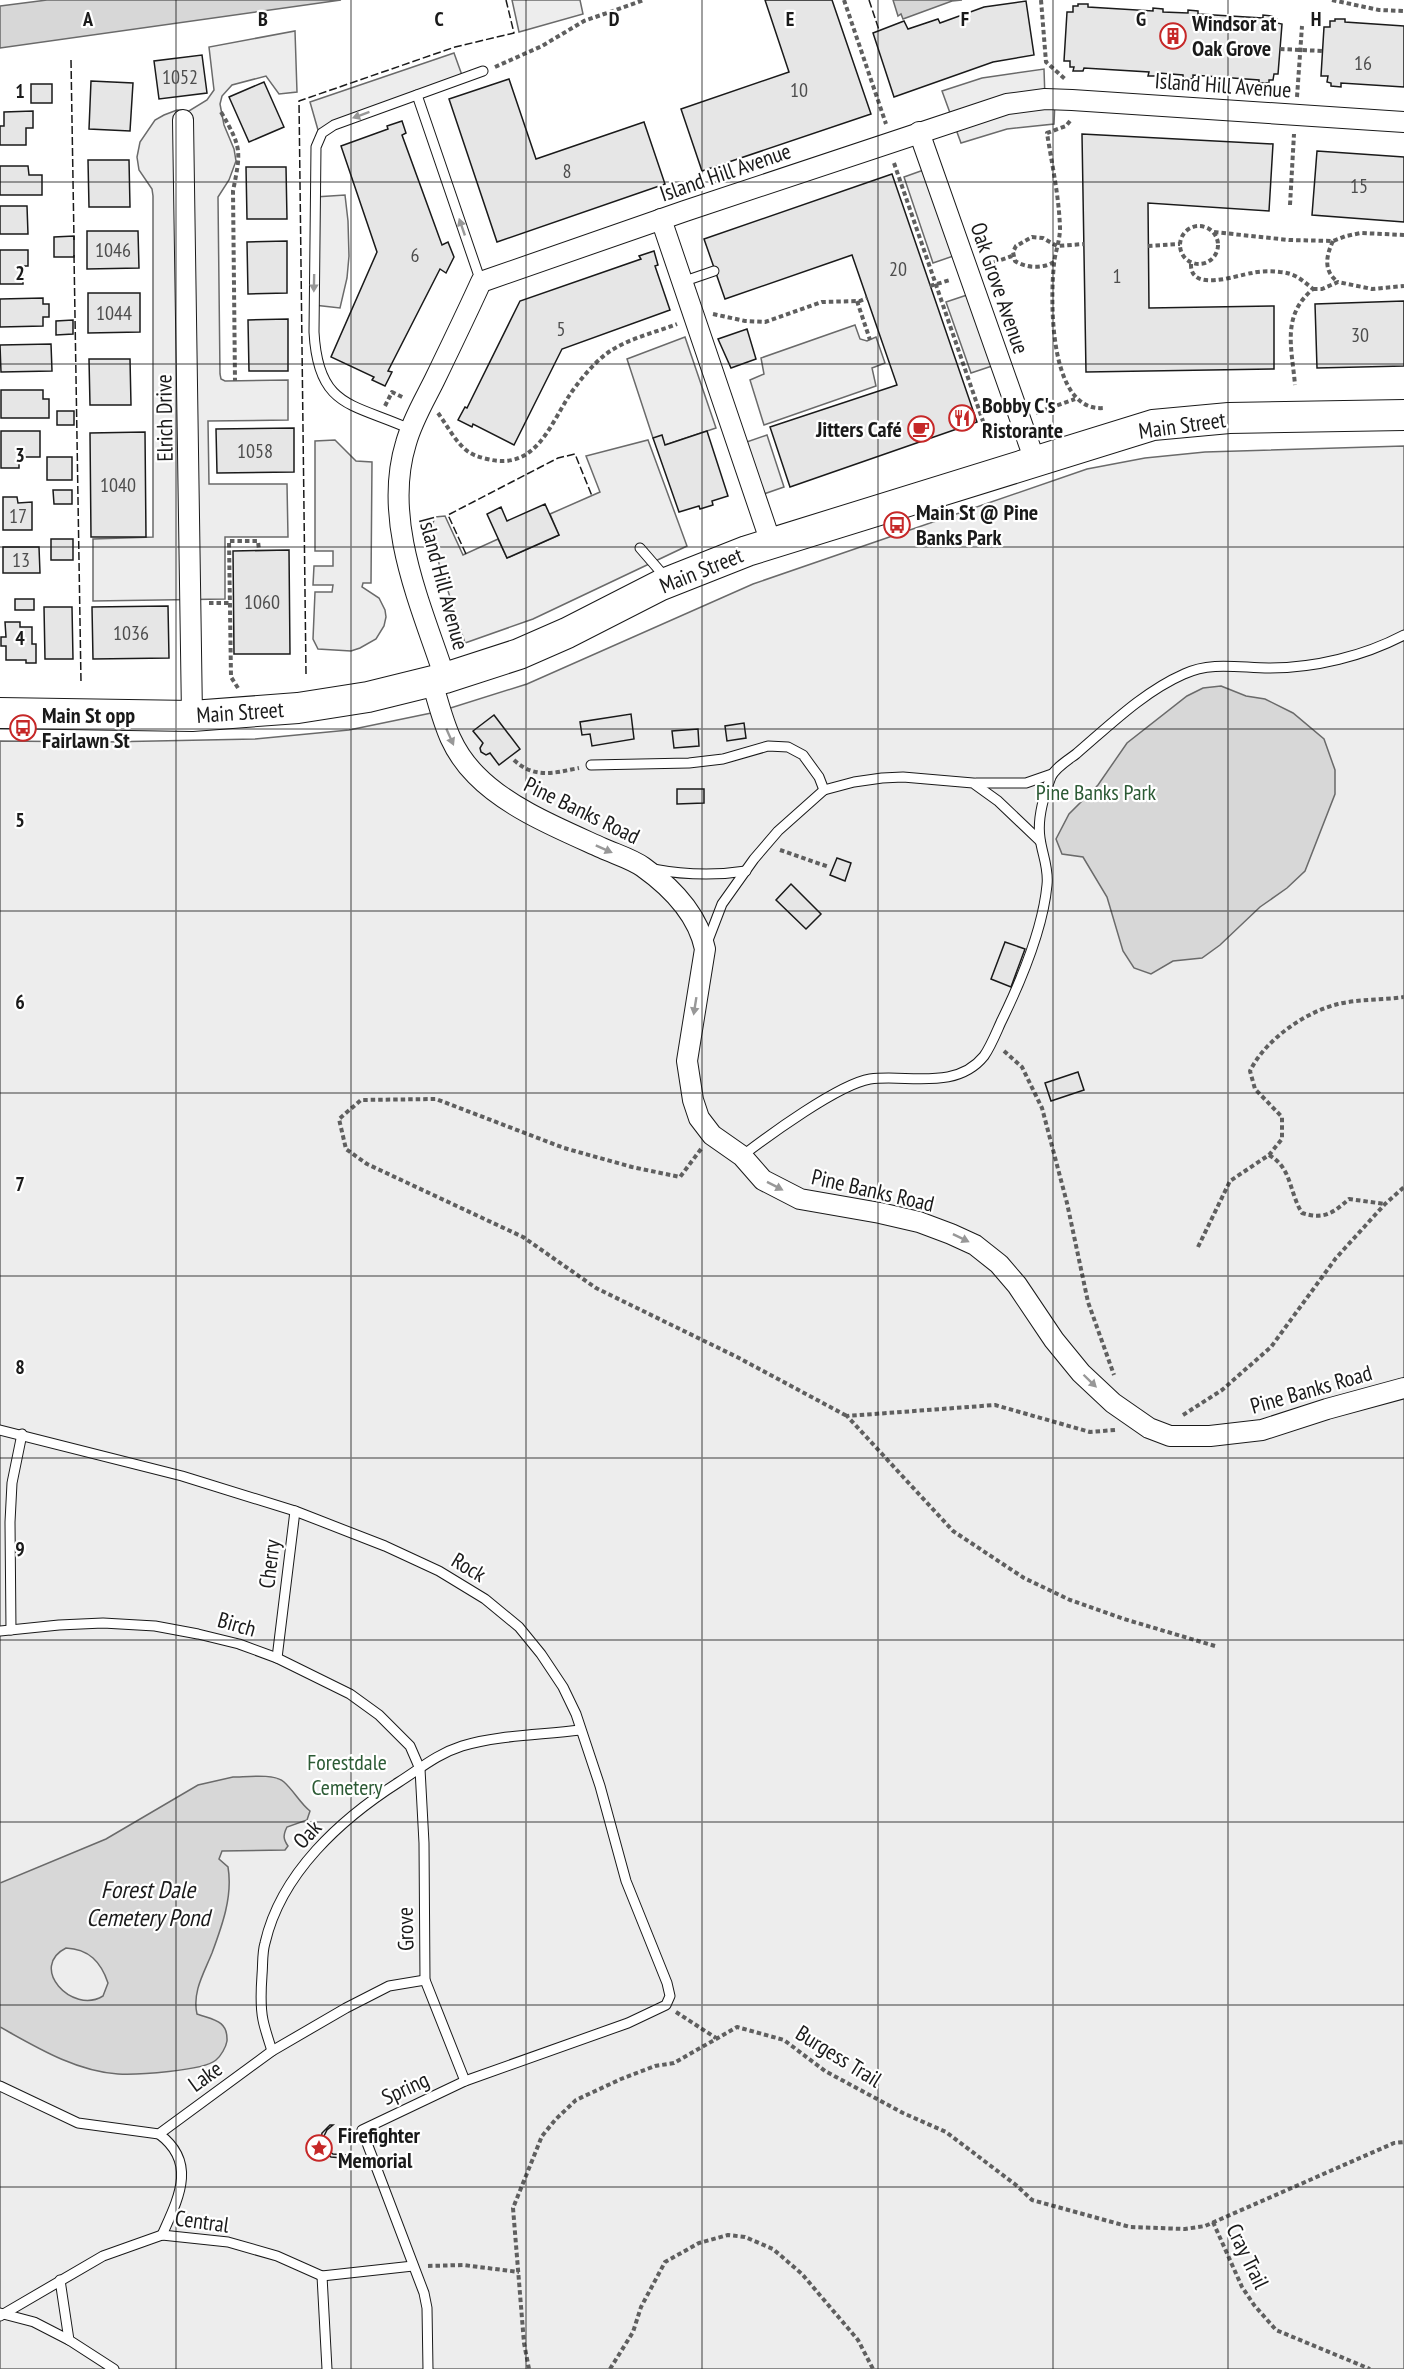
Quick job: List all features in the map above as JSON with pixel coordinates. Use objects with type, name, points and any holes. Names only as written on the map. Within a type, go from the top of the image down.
[{"type":"main road","name":"Main Street","points":[[0,714],[192,716],[298,708],[368,697],[439,680],[519,654],[567,633],[669,582],[771,543],[1153,425],[1229,418],[1404,415]]},
{"type":"street","name":"Island Hill Avenue","points":[[439,680],[402,534],[400,467],[410,429],[481,282],[661,219],[1007,104],[1045,99],[1072,100],[1404,122]]},
{"type":"street","name":"Elrich Drive","points":[[183,120],[192,716]]},
{"type":"street","name":"Oak Grove Avenue","points":[[919,132],[1035,461]]},
{"type":"street","points":[[661,219],[771,543]]},
{"type":"street","name":"Pine Banks Road","points":[[439,680],[449,739],[476,775],[499,795],[568,833],[642,866],[694,916],[702,932],[705,949],[687,1061],[689,1081],[699,1118],[712,1135],[742,1156],[763,1180],[800,1199],[919,1222],[975,1245],[999,1264],[1017,1285],[1054,1340],[1081,1372],[1113,1404],[1149,1428],[1170,1436],[1210,1436],[1262,1430],[1404,1388]]},
{"type":"lane","points":[[410,429],[355,408],[330,390],[317,362],[314,332],[316,147],[322,133],[334,125],[483,71]]},
{"type":"lane","points":[[417,95],[481,282]]},
{"type":"lane","points":[[682,282],[714,271]]},
{"type":"lane","points":[[640,548],[669,582]]},
{"type":"lane","points":[[705,949],[722,904],[765,845],[824,790],[882,778],[973,783],[1026,783],[1052,774],[1137,702],[1184,674],[1209,666],[1271,668],[1305,665],[1379,648],[1404,635]]},
{"type":"lane","points":[[591,765],[689,764],[723,759],[768,746],[788,747],[803,754],[819,777],[824,790]]},
{"type":"lane","points":[[742,1156],[770,1134],[844,1088],[869,1079],[942,1078],[956,1075],[970,1068],[983,1057],[1014,993],[1042,912],[1048,884],[1047,864],[1040,841],[1039,826],[1041,808],[1052,774]]},
{"type":"lane","points":[[973,783],[998,801],[1040,841]]},
{"type":"lane","points":[[642,866],[677,873],[719,876],[746,871]]},
{"type":"lane","name":"Rock","points":[[0,1430],[182,1476],[295,1511],[385,1546],[439,1571],[485,1599],[519,1627],[542,1654],[563,1687],[576,1714],[600,1786],[626,1881],[667,1983],[670,1996],[666,2006]]},
{"type":"lane","points":[[11,1630],[12,1483],[22,1434]]},
{"type":"lane","name":"Cherry","points":[[277,1658],[295,1511]]},
{"type":"lane","name":"Birch","points":[[0,1631],[103,1623],[155,1626],[239,1644],[277,1658],[350,1694],[379,1715],[410,1746],[420,1769]]},
{"type":"lane","name":"Oak","points":[[272,2051],[262,2018],[261,1984],[265,1943],[279,1904],[302,1868],[332,1833],[374,1798],[436,1756],[464,1746],[492,1740],[580,1730]]},
{"type":"lane","name":"Grove","points":[[420,1769],[426,1980],[465,2081]]},
{"type":"lane","name":"Lake","points":[[159,2134],[272,2051],[346,2008],[389,1986],[426,1980]]},
{"type":"lane","name":"Spring","points":[[428,2369],[427,2308],[424,2293],[362,2130],[465,2081],[628,2023],[666,2006]]},
{"type":"lane","points":[[0,2086],[78,2122],[159,2134],[172,2144],[181,2159],[182,2176],[179,2194],[162,2235]]},
{"type":"lane","name":"Central","points":[[1,2314],[110,2253],[162,2235],[228,2242],[277,2256],[321,2276]]},
{"type":"lane","points":[[327,2369],[321,2276],[413,2266]]},
{"type":"lane","points":[[60,2280],[69,2340]]},
{"type":"lane","points":[[1,2314],[34,2322],[69,2340],[114,2369]]},
{"type":"path","points":[[483,71],[536,50],[584,21],[644,0]]},
{"type":"path","points":[[844,0],[892,141],[896,156],[894,162],[986,430],[1075,399]]},
{"type":"path","points":[[1041,0],[1046,62],[1066,80],[1074,82],[1070,120],[1066,126],[1047,133],[1060,220],[1060,236],[1054,262],[1054,338],[1063,371],[1075,399],[1088,407],[1104,408]]},
{"type":"path","points":[[1332,0],[1379,10],[1404,11]]},
{"type":"path","points":[[1280,49],[1323,51]]},
{"type":"path","points":[[222,112],[237,141],[240,165],[233,191],[235,381]]},
{"type":"path","points":[[1214,232],[1217,246],[1212,259],[1199,265],[1185,260],[1180,251],[1180,244],[1184,234],[1195,227],[1204,227],[1214,232],[1269,239],[1333,241],[1361,233],[1404,235]]},
{"type":"path","points":[[1054,262],[1045,266],[1022,265],[1015,261],[1012,252],[1016,246],[1032,237],[1043,238],[1057,246],[1084,244]]},
{"type":"path","points":[[1333,241],[1326,262],[1332,276],[1338,282],[1372,289],[1404,286]]},
{"type":"path","points":[[1148,246],[1180,244]]},
{"type":"path","points":[[1191,264],[1195,275],[1208,281],[1218,281],[1250,273],[1279,271],[1297,276],[1313,289],[1322,289],[1338,282]]},
{"type":"path","points":[[1295,385],[1290,339],[1291,325],[1298,304],[1313,289]]},
{"type":"path","points":[[380,416],[392,392],[439,414],[467,451],[493,460],[515,459],[534,449],[548,433],[570,396],[606,354],[630,341],[706,313],[745,321],[765,322],[822,302],[857,301],[867,298]]},
{"type":"path","points":[[857,301],[870,340]]},
{"type":"path","points":[[238,688],[231,676],[229,542],[258,541],[259,550]]},
{"type":"path","points":[[514,760],[531,772],[559,772],[591,765]]},
{"type":"path","points":[[765,845],[829,867]]},
{"type":"path","points":[[1198,1247],[1230,1181],[1269,1155],[1282,1139],[1282,1117],[1255,1089],[1250,1071],[1257,1058],[1289,1027],[1313,1014],[1339,1004],[1404,998]]},
{"type":"path","points":[[993,1040],[1022,1067],[1042,1108],[1067,1203],[1088,1302],[1116,1380]]},
{"type":"path","points":[[712,1135],[680,1177],[564,1148],[436,1099],[362,1100],[339,1119],[346,1149],[367,1164],[523,1237],[596,1288],[737,1356],[847,1416],[952,1531],[1024,1578],[1070,1600],[1215,1646]]},
{"type":"path","points":[[1269,1155],[1280,1162],[1292,1185],[1294,1200],[1302,1213],[1316,1218],[1335,1212],[1349,1199],[1385,1204]]},
{"type":"path","points":[[847,1416],[995,1405],[1090,1432],[1149,1428],[1182,1416],[1222,1390],[1271,1347],[1336,1258],[1385,1204],[1404,1187]]},
{"type":"path","points":[[666,2006],[716,2038]]},
{"type":"path","name":"Burgess Trail","points":[[529,2369],[524,2343],[513,2208],[542,2136],[576,2100],[599,2088],[655,2066],[674,2063],[737,2027],[784,2040],[825,2071],[903,2113],[945,2132],[1016,2185],[1032,2200],[1130,2227],[1185,2229],[1205,2226],[1213,2222]]},
{"type":"path","name":"Cray Trail","points":[[1370,2369],[1276,2330],[1242,2287],[1213,2222],[1394,2143],[1404,2142]]},
{"type":"path","points":[[610,2369],[633,2332],[641,2307],[665,2262],[699,2243],[728,2235],[745,2236],[773,2249],[802,2274],[858,2340],[873,2369]]},
{"type":"path","points":[[413,2266],[463,2265],[519,2272]]},
{"type":"shaded area","points":[[512,0],[580,0],[583,14],[519,32]]},
{"type":"shaded area","points":[[295,31],[297,92],[279,94],[266,76],[232,85],[222,96],[220,104],[224,125],[234,149],[236,161],[229,180],[218,197],[221,379],[225,381],[288,380],[288,420],[208,421],[209,484],[287,484],[288,537],[225,537],[225,599],[93,601],[93,539],[153,537],[153,196],[152,189],[139,170],[137,157],[140,142],[155,120],[177,110],[189,111],[207,100],[214,90],[209,47]]},
{"type":"shaded area","points":[[454,53],[463,78],[318,130],[310,102]]},
{"type":"shaded area","points":[[1044,69],[1045,99],[1055,100],[1054,124],[1007,129],[961,143],[942,91],[982,78]]},
{"type":"shaded area","points":[[932,167],[962,253],[933,263],[904,177]]},
{"type":"shaded area","points":[[345,195],[349,256],[340,308],[314,305],[315,197]]},
{"type":"shaded area","points":[[976,292],[1001,363],[971,373],[946,302]]},
{"type":"shaded area","points":[[855,325],[860,339],[867,341],[876,337],[885,363],[872,368],[876,386],[764,425],[750,380],[764,374],[761,358]]},
{"type":"shaded area","points":[[685,337],[716,428],[665,445],[653,438],[627,359]]},
{"type":"shaded area","points":[[767,435],[784,487],[755,497],[738,445]]},
{"type":"shaded area","points":[[335,440],[356,461],[372,462],[371,583],[363,583],[362,587],[379,598],[386,617],[384,626],[376,639],[351,651],[318,649],[313,639],[315,592],[332,592],[333,585],[313,585],[314,566],[333,566],[333,551],[315,551],[315,441]]},
{"type":"shaded area","points":[[648,440],[687,546],[533,619],[465,643],[432,542],[430,532],[435,517],[445,516],[463,555],[498,539],[507,558],[559,535],[550,514],[600,492],[586,456]]},
{"type":"shaded area","points":[[1404,446],[1404,2369],[0,2369],[0,741],[105,742],[255,739],[349,730],[441,711],[527,684],[753,584],[1087,469],[1145,458],[1205,452]]},
{"type":"water","points":[[47,0],[341,0],[0,48],[0,6]]},
{"type":"water","points":[[893,0],[962,0],[952,1],[903,19],[901,14],[898,16]]},
{"type":"water","points":[[1221,686],[1246,696],[1265,699],[1293,713],[1324,739],[1335,770],[1335,794],[1305,871],[1202,958],[1173,961],[1151,974],[1134,968],[1123,951],[1107,897],[1083,857],[1062,854],[1056,839],[1069,814],[1098,785],[1127,743],[1187,696],[1203,688]]},
{"type":"water","name":"Forest Dale Cemetery Pond","points":[[233,1777],[274,1777],[284,1782],[310,1811],[307,1820],[287,1827],[284,1837],[288,1846],[285,1850],[222,1851],[219,1859],[228,1867],[228,1900],[200,1983],[196,2006],[197,2014],[218,2022],[225,2029],[227,2041],[220,2056],[209,2064],[184,2070],[139,2074],[102,2072],[56,2057],[0,2027],[0,1883],[106,1839],[198,1785]],"holes":[[[66,1948],[88,1954],[102,1969],[108,1983],[103,1996],[91,2000],[79,1999],[68,1994],[53,1977],[51,1966],[55,1956]]]},
{"type":"building","points":[[765,0],[832,0],[871,114],[702,171],[681,109],[789,72]]},
{"type":"building","points":[[1026,1],[1034,55],[993,62],[894,97],[873,33],[904,21],[908,29],[938,19],[940,23],[984,7]]},
{"type":"building","name":"Windsor at Oak Grove","points":[[1078,4],[1088,4],[1088,7],[1153,11],[1153,8],[1163,9],[1163,12],[1188,13],[1188,10],[1198,11],[1198,14],[1263,18],[1263,15],[1273,16],[1273,19],[1277,19],[1277,23],[1282,24],[1278,74],[1274,74],[1273,80],[1269,80],[1269,83],[1259,83],[1259,80],[1193,75],[1193,79],[1183,78],[1183,75],[1159,73],[1158,76],[1148,76],[1149,72],[1084,68],[1083,71],[1073,71],[1074,67],[1070,67],[1070,61],[1064,61],[1067,12],[1073,12],[1073,6],[1078,6]]},
{"type":"building","points":[[1335,19],[1345,19],[1345,22],[1404,26],[1404,87],[1341,83],[1341,87],[1331,86],[1331,83],[1327,82],[1328,76],[1321,76],[1324,27],[1330,27],[1330,21],[1335,21]]},
{"type":"building","points":[[202,55],[207,93],[159,99],[154,61]]},
{"type":"building","points":[[509,79],[536,159],[644,122],[665,184],[497,242],[449,99]]},
{"type":"building","points":[[91,81],[133,83],[130,131],[89,129]]},
{"type":"building","points":[[264,82],[284,127],[249,142],[229,97]]},
{"type":"building","points":[[31,84],[52,84],[52,103],[31,103]]},
{"type":"building","points":[[33,111],[33,128],[26,128],[26,145],[0,145],[0,126],[4,126],[4,112]]},
{"type":"building","points":[[402,121],[406,133],[402,135],[442,245],[448,242],[454,257],[446,273],[440,269],[388,371],[392,372],[385,386],[372,380],[374,377],[331,357],[377,252],[341,146],[388,129],[387,126]]},
{"type":"building","points":[[1082,134],[1273,144],[1269,211],[1148,203],[1149,308],[1274,306],[1274,369],[1086,372]]},
{"type":"building","points":[[1317,151],[1404,157],[1404,222],[1312,215]]},
{"type":"building","points":[[88,160],[129,160],[130,207],[89,207]]},
{"type":"building","points":[[0,166],[28,166],[29,175],[42,175],[42,195],[0,195]]},
{"type":"building","points":[[246,167],[286,167],[287,219],[247,219]]},
{"type":"building","points":[[892,174],[977,422],[790,487],[770,427],[897,385],[852,255],[725,299],[704,239]]},
{"type":"building","points":[[0,206],[27,206],[28,234],[0,234]]},
{"type":"building","points":[[87,231],[138,231],[139,268],[87,269]]},
{"type":"building","points":[[74,236],[74,257],[54,257],[54,237]]},
{"type":"building","points":[[287,241],[287,293],[248,294],[247,242]]},
{"type":"building","points":[[0,250],[28,250],[28,266],[23,266],[23,284],[0,284]]},
{"type":"building","points":[[654,251],[658,265],[655,266],[670,310],[562,349],[514,445],[473,424],[472,427],[458,420],[465,407],[467,408],[520,301],[641,259],[639,256]]},
{"type":"building","points":[[88,293],[140,293],[140,332],[88,333]]},
{"type":"building","points":[[43,298],[43,304],[49,304],[49,317],[43,317],[43,326],[0,327],[0,299]]},
{"type":"building","points":[[1404,301],[1404,366],[1317,368],[1315,304]]},
{"type":"building","points":[[288,319],[288,371],[249,371],[248,320]]},
{"type":"building","points":[[73,320],[73,334],[56,335],[56,321]]},
{"type":"building","points":[[747,329],[756,359],[731,368],[718,339]]},
{"type":"building","points":[[51,344],[52,371],[1,372],[0,345]]},
{"type":"building","points":[[89,359],[130,359],[131,405],[90,405]]},
{"type":"building","points":[[1,390],[43,390],[43,399],[49,399],[49,418],[1,418]]},
{"type":"building","points":[[57,411],[74,411],[74,425],[57,425]]},
{"type":"building","points":[[294,428],[294,472],[217,473],[216,429]]},
{"type":"building","points":[[1,431],[40,431],[40,457],[19,457],[19,468],[1,468]]},
{"type":"building","points":[[707,431],[728,496],[712,501],[713,505],[700,509],[699,506],[679,512],[653,438],[662,435],[665,445]]},
{"type":"building","points":[[145,432],[146,537],[91,537],[90,433]]},
{"type":"building","points":[[47,457],[72,457],[72,480],[47,480]]},
{"type":"building","points":[[53,490],[72,490],[72,504],[54,504]]},
{"type":"building","points":[[3,497],[17,497],[18,503],[32,502],[32,530],[3,530]]},
{"type":"building","points":[[545,504],[559,535],[507,558],[487,514],[501,507],[507,521]]},
{"type":"building","points":[[51,539],[73,539],[73,560],[51,560]]},
{"type":"building","points":[[3,547],[39,547],[40,573],[3,573]]},
{"type":"building","points":[[289,550],[290,654],[234,654],[233,551]]},
{"type":"building","points":[[15,599],[34,599],[34,610],[15,610]]},
{"type":"building","points":[[168,606],[169,658],[93,659],[92,607]]},
{"type":"building","points":[[44,607],[72,607],[73,659],[45,659]]},
{"type":"building","points":[[5,622],[20,622],[20,627],[32,627],[32,644],[36,644],[36,663],[26,663],[26,660],[6,660],[6,646],[1,646],[1,637],[6,637]]},
{"type":"building","points":[[631,714],[634,739],[592,746],[590,734],[582,735],[580,722]]},
{"type":"building","points":[[494,715],[520,749],[499,765],[490,753],[486,755],[481,752],[480,748],[483,743],[473,731]]},
{"type":"building","points":[[744,723],[746,738],[727,741],[725,726]]},
{"type":"building","points":[[698,729],[699,746],[674,748],[672,731]]},
{"type":"building","points":[[677,789],[704,789],[704,803],[677,804]]},
{"type":"building","points":[[837,858],[851,863],[845,881],[830,875]]},
{"type":"building","points":[[791,884],[821,914],[806,929],[776,900]]},
{"type":"building","points":[[1005,942],[1025,949],[1011,987],[991,979]]},
{"type":"building","points":[[1078,1072],[1084,1090],[1051,1101],[1045,1083]]},
{"type":"building","points":[[333,2125],[323,2138],[325,2148],[333,2154],[346,2155],[342,2158],[326,2154],[320,2144],[322,2133]]},
{"type":"fence","points":[[306,674],[299,101],[455,47],[514,33],[506,0]]},
{"type":"fence","points":[[869,0],[879,30]]},
{"type":"fence","points":[[71,60],[74,240]]},
{"type":"fence","points":[[74,255],[81,682]]},
{"type":"fence","points":[[466,554],[448,515],[558,458],[575,454],[592,496]]},
{"type":"place","name":"Windsor at Oak Grove","points":[[1173,36]]},
{"type":"place","name":"Bobby C's Ristorante","points":[[962,418]]},
{"type":"place","name":"Jitters Café","points":[[921,429]]},
{"type":"place","name":"Main St @ Pine Banks Park","points":[[897,525]]},
{"type":"place","name":"Main St opp Fairlawn St","points":[[23,728]]},
{"type":"place","name":"Firefighter Memorial","points":[[319,2148]]},
{"type":"park label","name":"Pine Banks Park","points":[[1096,792]]},
{"type":"park label","name":"Forestdale Cemetery","points":[[347,1775]]}]
